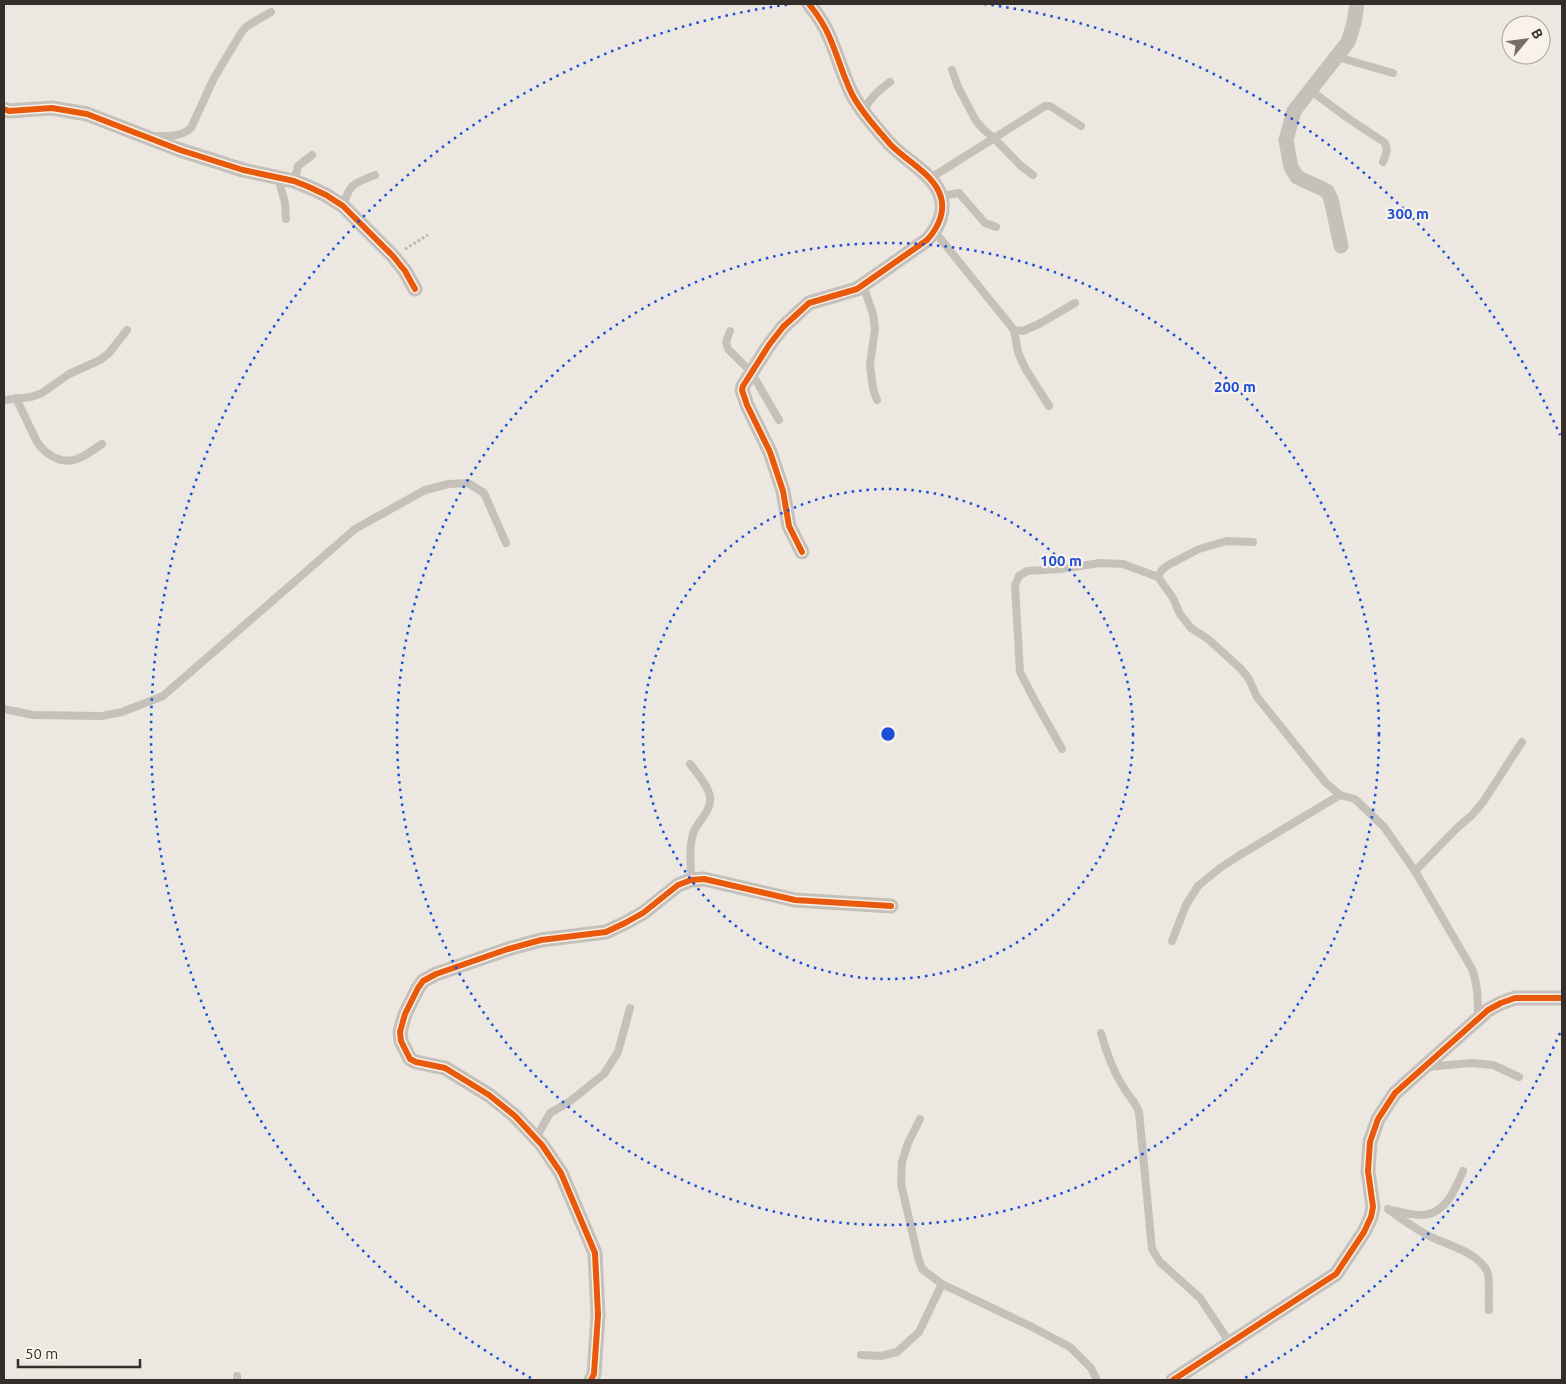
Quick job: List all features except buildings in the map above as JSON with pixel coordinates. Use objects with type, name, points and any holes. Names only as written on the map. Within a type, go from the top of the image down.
[{"type":"street","points":[[802,552],[789,526],[784,491],[770,452],[747,405],[742,390],[751,372],[783,327],[809,303],[852,291],[927,240],[935,232],[942,212],[943,202],[939,191],[929,179],[892,146],[863,111],[852,94],[829,36],[818,15],[809,4]]},
{"type":"street","points":[[1341,246],[1331,198],[1327,191],[1297,177],[1291,168],[1286,140],[1294,111],[1348,42],[1357,4]]},
{"type":"street","points":[[4,109],[52,108],[87,114],[180,150],[243,170],[294,181],[326,195],[343,206],[393,256],[405,271],[415,289]]},
{"type":"street","points":[[591,1380],[594,1374],[598,1315],[595,1253],[561,1173],[536,1138],[516,1116],[489,1095],[445,1068],[416,1062],[410,1058],[401,1041],[400,1032],[405,1014],[418,988],[424,981],[436,974],[508,949],[541,940],[606,932],[625,924],[643,913],[678,885],[692,880],[704,879],[795,900],[891,906]]},
{"type":"street","points":[[1173,1380],[1336,1274],[1364,1232],[1371,1217],[1380,1208],[1368,1170],[1370,1142],[1378,1119],[1395,1093],[1488,1010],[1515,998],[1562,998]]},
{"type":"lane","points":[[146,136],[176,136],[185,133],[191,128],[214,78],[240,33],[247,26],[271,12]]},
{"type":"lane","points":[[1336,57],[1393,73]]},
{"type":"lane","points":[[952,70],[958,87],[976,121],[1020,165],[1033,175]]},
{"type":"lane","points":[[863,111],[875,93],[890,82]]},
{"type":"lane","points":[[1310,90],[1384,142],[1387,146],[1387,153],[1383,162]]},
{"type":"lane","points":[[929,179],[1045,106],[1050,106],[1081,126]]},
{"type":"lane","points":[[294,181],[298,166],[312,155]]},
{"type":"lane","points":[[343,206],[351,187],[375,175]]},
{"type":"lane","points":[[278,177],[285,203],[286,218]]},
{"type":"lane","points":[[941,196],[959,194],[985,223],[996,227]]},
{"type":"lane","points":[[935,232],[1014,330],[1018,352],[1025,368],[1049,406]]},
{"type":"lane","points":[[863,285],[874,314],[875,329],[870,365],[871,379],[877,400]]},
{"type":"lane","points":[[1014,330],[1023,331],[1039,324],[1075,303]]},
{"type":"lane","points":[[4,400],[31,397],[42,393],[69,374],[100,360],[109,353],[127,330]]},
{"type":"lane","points":[[730,331],[726,342],[728,349],[751,372],[778,420]]},
{"type":"lane","points":[[16,398],[39,446],[49,455],[58,459],[77,459],[102,444]]},
{"type":"lane","points":[[4,709],[34,715],[102,716],[122,712],[163,696],[355,529],[425,490],[449,484],[468,483],[484,493],[506,543]]},
{"type":"lane","points":[[1158,578],[1161,571],[1168,565],[1199,549],[1227,541],[1253,542]]},
{"type":"lane","points":[[1062,749],[1020,672],[1015,585],[1019,576],[1028,571],[1060,569],[1100,563],[1123,564],[1158,578],[1173,598],[1180,614],[1191,628],[1208,638],[1241,669],[1249,679],[1258,697],[1326,783],[1340,795],[1355,799],[1384,828],[1415,871],[1472,969],[1476,979],[1478,994],[1478,1020]]},
{"type":"lane","points":[[1415,871],[1483,802],[1522,742]]},
{"type":"lane","points":[[690,764],[710,797],[708,809],[695,830],[692,841],[692,880]]},
{"type":"lane","points":[[1172,941],[1186,906],[1198,886],[1240,855],[1340,795]]},
{"type":"lane","points":[[536,1138],[550,1113],[569,1102],[604,1074],[618,1052],[630,1008]]},
{"type":"lane","points":[[1101,1033],[1114,1070],[1140,1112],[1152,1249],[1160,1262],[1200,1298],[1230,1343]]},
{"type":"lane","points":[[1425,1067],[1471,1063],[1493,1065],[1519,1077]]},
{"type":"lane","points":[[920,1119],[908,1143],[902,1162],[901,1184],[922,1269],[942,1284],[1070,1347],[1091,1368],[1097,1380]]},
{"type":"lane","points":[[1380,1208],[1421,1215],[1433,1213],[1444,1206],[1453,1193],[1463,1172]]},
{"type":"lane","points":[[1380,1208],[1439,1242],[1465,1252],[1480,1262],[1488,1274],[1488,1310]]},
{"type":"lane","points":[[860,1355],[881,1356],[898,1352],[919,1332],[942,1284]]},
{"type":"path","points":[[393,256],[428,235]]},
{"type":"cycle path","points":[[802,552],[789,526],[783,491],[770,452],[747,405],[742,390],[743,386],[783,327],[809,303],[857,289],[927,240],[938,224],[942,211],[941,198],[935,185],[924,172],[890,144],[857,103],[846,81],[827,32],[809,4]]},
{"type":"cycle path","points":[[4,109],[9,111],[52,108],[87,114],[180,150],[243,170],[294,181],[309,187],[343,206],[393,256],[405,271],[415,289]]},
{"type":"cycle path","points":[[591,1380],[594,1374],[598,1315],[595,1253],[561,1173],[542,1145],[515,1116],[489,1095],[445,1068],[410,1059],[401,1041],[400,1032],[405,1014],[418,988],[423,981],[436,974],[508,949],[541,940],[606,932],[643,913],[678,885],[691,880],[704,879],[795,900],[891,906]]},
{"type":"cycle path","points":[[1173,1380],[1336,1274],[1364,1232],[1371,1217],[1373,1207],[1368,1171],[1370,1142],[1378,1119],[1395,1093],[1488,1010],[1515,998],[1562,998]]}]
